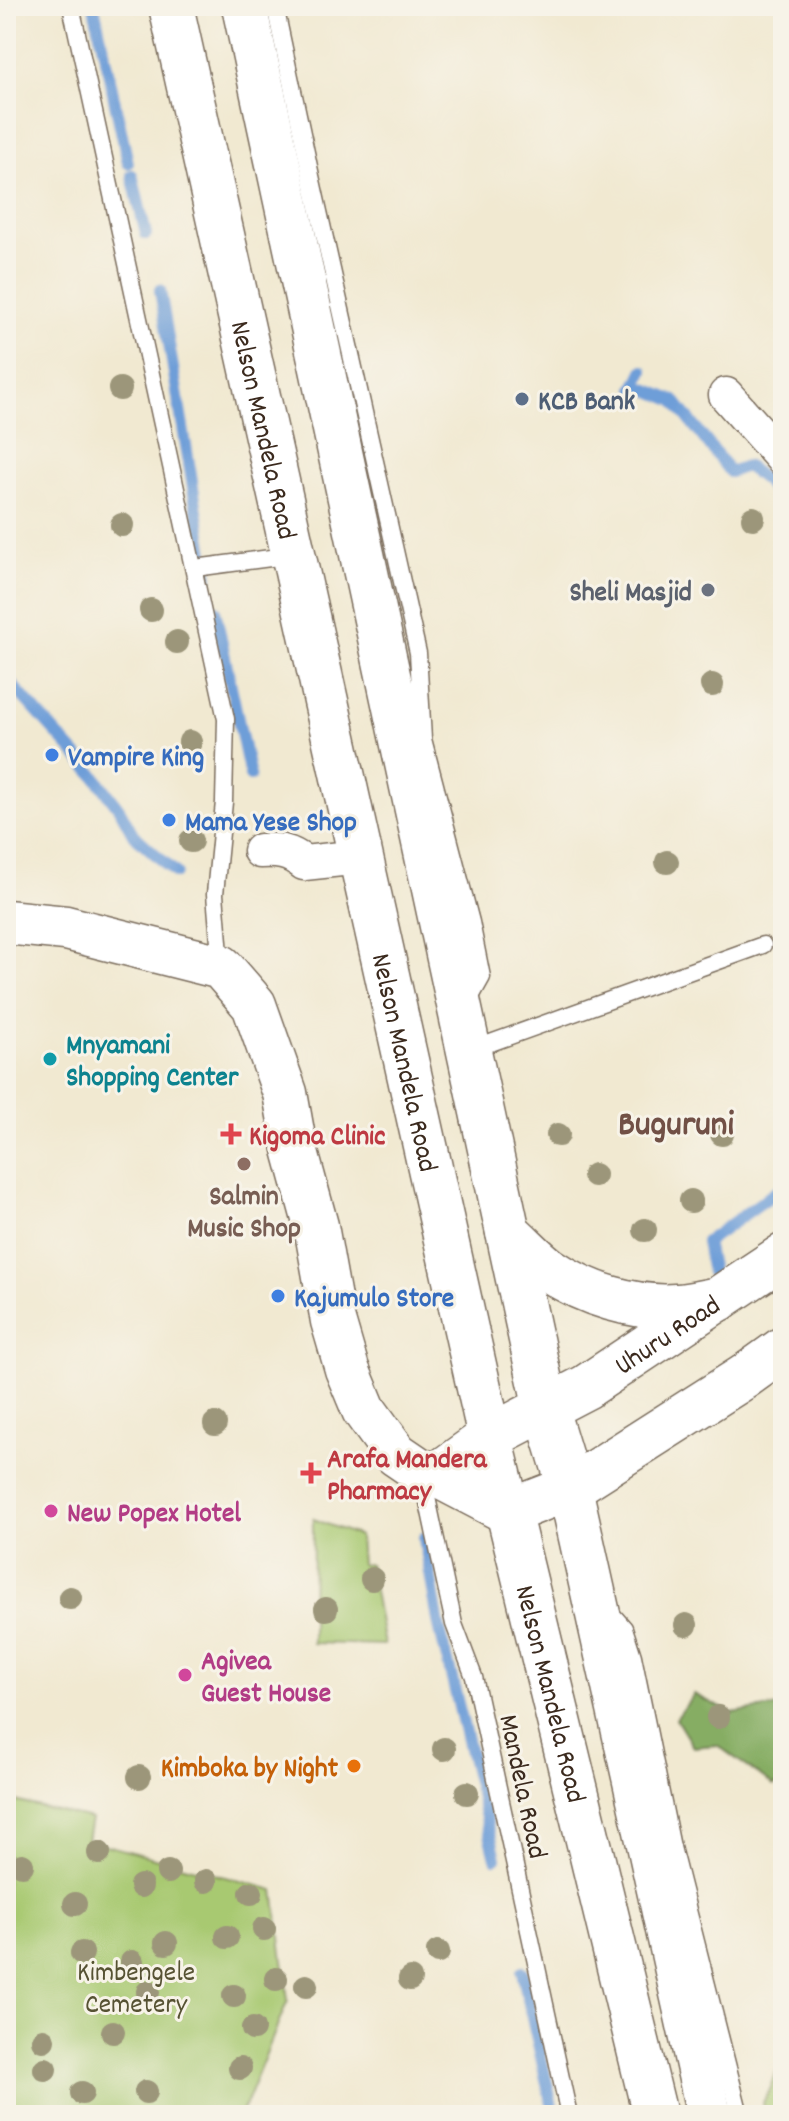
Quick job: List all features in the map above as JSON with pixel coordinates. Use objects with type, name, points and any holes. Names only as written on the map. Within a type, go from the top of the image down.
[{"type":"main road","name":"Nelson Mandela Road","points":[[171,6],[490,1437],[655,2115]]},
{"type":"main road","points":[[244,6],[278,88],[508,1232],[546,1409],[570,1488],[709,2115]]},
{"type":"main road","points":[[6,922],[66,928],[221,967],[254,1005],[285,1093],[295,1149],[316,1226],[333,1321],[347,1369],[364,1410],[396,1454],[429,1473],[508,1512],[570,1488],[783,1349]]},
{"type":"main road","points":[[508,1232],[548,1269],[574,1285],[617,1299],[647,1306],[678,1306],[719,1299]]},
{"type":"main road","name":"Uhuru Road","points":[[429,1473],[586,1387],[783,1256]]},
{"type":"street","points":[[726,395],[783,459]]},
{"type":"street","points":[[260,851],[279,850],[293,854],[304,863],[360,857]]},
{"type":"lane","points":[[71,6],[226,719],[224,802],[215,894],[221,967]]},
{"type":"lane","points":[[275,6],[278,88]]},
{"type":"lane","points":[[195,568],[293,555]]},
{"type":"lane","points":[[466,1033],[763,945]]},
{"type":"lane","name":"Mandela Road","points":[[429,1473],[454,1624],[474,1677],[569,2115]]},
{"type":"lane","points":[[593,1594],[624,1628],[633,1656],[672,1847],[740,2115]]},
{"type":"green space","points":[[313,1519],[359,1536],[361,1565],[369,1564],[384,1645],[312,1643]]},
{"type":"green space","points":[[694,1694],[731,1713],[783,1706],[783,1781],[774,1786],[717,1745],[693,1747],[676,1719]]},
{"type":"green space","name":"Kimbengele Cemetery","points":[[15,1801],[91,1819],[87,1840],[274,1890],[288,2000],[241,2115],[6,2115],[6,1845]]},
{"type":"green space","points":[[783,2058],[783,2115],[765,2115],[763,2103]]},
{"type":"waterway","points":[[94,6],[128,163]]},
{"type":"waterway","points":[[132,175],[146,234]]},
{"type":"waterway","points":[[160,290],[208,577]]},
{"type":"waterway","points":[[643,371],[635,388],[639,386],[675,401],[730,472],[746,466],[766,481],[783,505]]},
{"type":"waterway","points":[[215,610],[250,776]]},
{"type":"waterway","points":[[6,678],[95,776],[133,834],[176,873]]},
{"type":"waterway","points":[[712,1272],[706,1242],[783,1187]]},
{"type":"waterway","points":[[424,1538],[439,1626],[496,1858]]},
{"type":"waterway","points":[[522,1972],[554,2115]]},
{"type":"place","name":"KCB Bank","points":[[522,399]]},
{"type":"place","name":"Sheli Masjid","points":[[708,590]]},
{"type":"place","name":"Vampire King","points":[[52,755]]},
{"type":"place","name":"Mama Yese Shop","points":[[169,820]]},
{"type":"place","name":"Mnyamani Shopping Center","points":[[50,1059]]},
{"type":"place","name":"Kigoma Clinic","points":[[231,1134]]},
{"type":"place","name":"Salmin Music Shop","points":[[244,1164]]},
{"type":"place","name":"Kajumulo Store","points":[[278,1296]]},
{"type":"place","name":"Arafa Mandera Pharmacy","points":[[311,1473]]},
{"type":"place","name":"New Popex Hotel","points":[[51,1511]]},
{"type":"place","name":"Agivea Guest House","points":[[185,1675]]},
{"type":"place","name":"Kimboka by Night","points":[[354,1766]]},
{"type":"district","name":"Buguruni","points":[[676,1121]]}]
